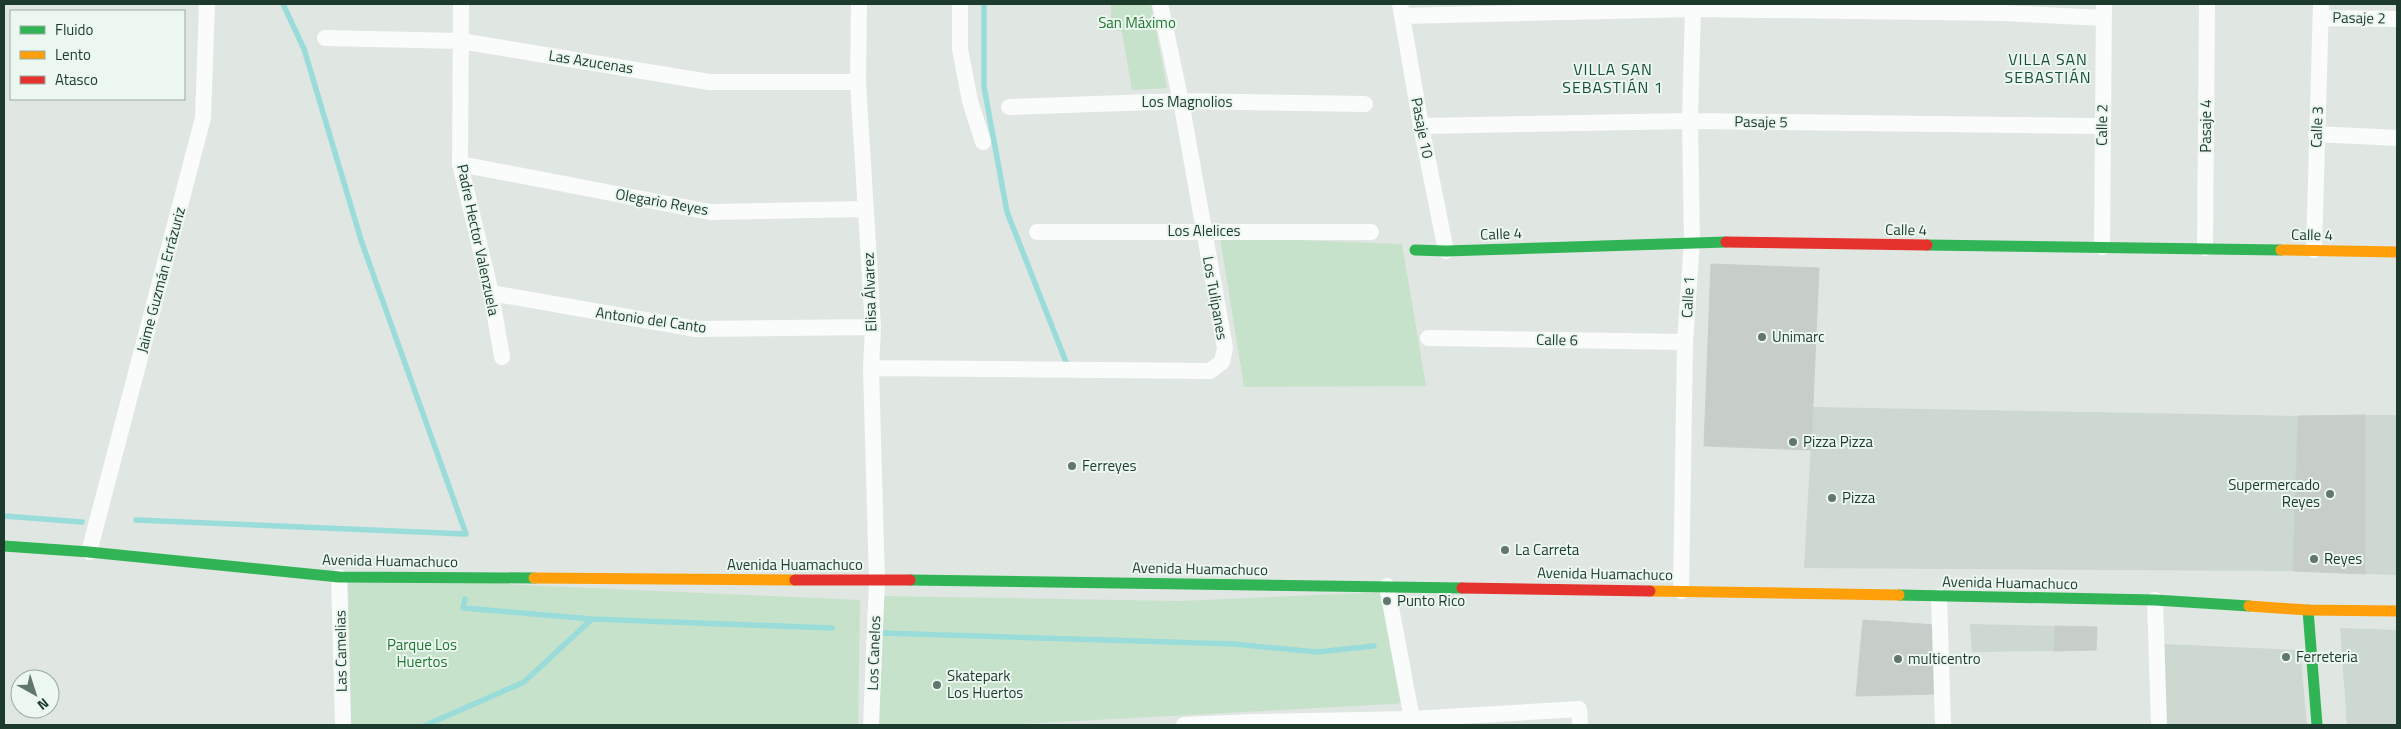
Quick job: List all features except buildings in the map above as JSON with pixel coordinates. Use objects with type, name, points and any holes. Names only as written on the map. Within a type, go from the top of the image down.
[{"type":"main road","name":"Calle 4","points":[[1415,250],[1446,251],[1692,242],[2397,252]]},
{"type":"main road","name":"Avenida Huamachuco","points":[[4,546],[89,552],[339,577],[877,580],[1387,586],[2155,600],[2308,610],[2397,611]]},
{"type":"main road","points":[[2308,610],[2317,725]]},
{"type":"street","name":"Jaime Guzmán Errázuriz","points":[[89,552],[203,118],[207,4]]},
{"type":"street","name":"Padre Hector Valenzuela","points":[[462,4],[460,164],[490,293],[502,357]]},
{"type":"street","name":"Elisa Álvarez","points":[[859,4],[858,82],[873,327],[871,368],[877,580]]},
{"type":"street","points":[[960,4],[960,49],[970,101],[983,142]]},
{"type":"street","name":"Los Tulipanes","points":[[871,368],[1210,370],[1222,362],[1225,348],[1181,101],[1160,4]]},
{"type":"street","name":"Pasaje 4","points":[[2205,248],[2207,4]]},
{"type":"street","points":[[1401,10],[1693,6],[2104,11]]},
{"type":"street","name":"Calle 1","points":[[1681,591],[1686,342],[1692,242],[1690,121],[1693,6]]},
{"type":"street","name":"Pasaje 10","points":[[1401,10],[1421,126],[1446,251]]},
{"type":"street","name":"Calle 2","points":[[2102,247],[2104,11]]},
{"type":"street","name":"Pasaje 2","points":[[2321,11],[2397,19]]},
{"type":"street","name":"Calle 3","points":[[2314,250],[2321,11]]},
{"type":"street","name":"Las Azucenas","points":[[325,38],[461,41],[709,82],[858,82]]},
{"type":"street","name":"Los Magnolios","points":[[1009,107],[1181,101],[1366,104]]},
{"type":"street","name":"Pasaje 5","points":[[1421,126],[1690,121],[2102,126]]},
{"type":"street","points":[[2316,134],[2397,138]]},
{"type":"street","name":"Olegario Reyes","points":[[460,164],[710,212],[866,209]]},
{"type":"street","name":"Los Alelices","points":[[1037,232],[1370,232]]},
{"type":"street","name":"Antonio del Canto","points":[[490,293],[696,329],[873,327]]},
{"type":"street","name":"Calle 6","points":[[1428,338],[1686,342]]},
{"type":"street","name":"Las Camelias","points":[[339,577],[343,725]]},
{"type":"street","name":"Los Canelos","points":[[871,725],[877,580]]},
{"type":"street","points":[[1387,586],[1412,719]]},
{"type":"street","points":[[1939,597],[1943,725]]},
{"type":"street","points":[[2155,600],[2159,725]]},
{"type":"street","points":[[1184,725],[1579,717]]},
{"type":"shaded area","points":[[1813,407],[2298,416],[2293,571],[1804,568]]},
{"type":"shaded area","points":[[2365,415],[2397,415],[2397,575],[2365,574]]},
{"type":"shaded area","points":[[1970,624],[2055,626],[2054,651],[1972,652]]},
{"type":"shaded area","points":[[2340,628],[2397,630],[2397,725],[2347,725]]},
{"type":"shaded area","points":[[2163,644],[2300,650],[2307,725],[2164,725]]},
{"type":"green space","name":"San Máximo","points":[[1111,4],[1151,4],[1167,88],[1132,90],[1122,32],[1111,28]]},
{"type":"green space","points":[[1220,237],[1402,244],[1426,386],[1244,387]]},
{"type":"green space","name":"Parque Los Huertos","points":[[348,577],[860,600],[858,725],[351,725]]},
{"type":"green space","points":[[1385,592],[1410,703],[1000,725],[876,725],[882,596],[1180,601]]},
{"type":"waterway","points":[[136,520],[466,534],[362,243],[304,49],[283,4]]},
{"type":"waterway","points":[[984,4],[984,87],[1007,212],[1068,367]]},
{"type":"waterway","points":[[4,516],[82,522]]},
{"type":"waterway","points":[[465,599],[463,608],[592,619],[832,628]]},
{"type":"waterway","points":[[426,725],[524,682],[592,619]]},
{"type":"waterway","points":[[880,633],[1234,644],[1317,652],[1374,646]]},
{"type":"traffic: fast","points":[[1415,250],[1446,251],[1726,242]]},
{"type":"traffic: fast","points":[[1927,245],[2281,250]]},
{"type":"traffic: fast","points":[[4,546],[89,552],[339,577],[534,578]]},
{"type":"traffic: fast","points":[[910,580],[1462,588]]},
{"type":"traffic: fast","points":[[1899,595],[2155,600],[2249,606]]},
{"type":"traffic: fast","points":[[2308,610],[2317,725]]},
{"type":"traffic: slow","points":[[2281,250],[2397,252]]},
{"type":"traffic: slow","points":[[534,578],[795,580]]},
{"type":"traffic: slow","points":[[1650,591],[1899,595]]},
{"type":"traffic: slow","points":[[2249,606],[2308,610],[2397,611]]},
{"type":"traffic: jam","points":[[1726,242],[1927,245]]},
{"type":"traffic: jam","points":[[795,580],[910,580]]},
{"type":"traffic: jam","points":[[1462,588],[1650,591]]},
{"type":"place","name":"Unimarc","points":[[1762,337]]},
{"type":"place","name":"Pizza Pizza","points":[[1793,442]]},
{"type":"place","name":"Ferreyes","points":[[1072,466]]},
{"type":"place","name":"Supermercado Reyes","points":[[2330,494]]},
{"type":"place","name":"Pizza","points":[[1832,498]]},
{"type":"place","name":"La Carreta","points":[[1505,550]]},
{"type":"place","name":"Reyes","points":[[2314,559]]},
{"type":"place","name":"Punto Rico","points":[[1387,601]]},
{"type":"place","name":"Ferreteria","points":[[2286,657]]},
{"type":"place","name":"multicentro","points":[[1898,659]]},
{"type":"place","name":"Skatepark Los Huertos","points":[[937,685]]},
{"type":"district","name":"VILLA SAN SEBASTIÁN","points":[[2048,68]]},
{"type":"district","name":"VILLA SAN SEBASTIÁN 1","points":[[1613,78]]}]
